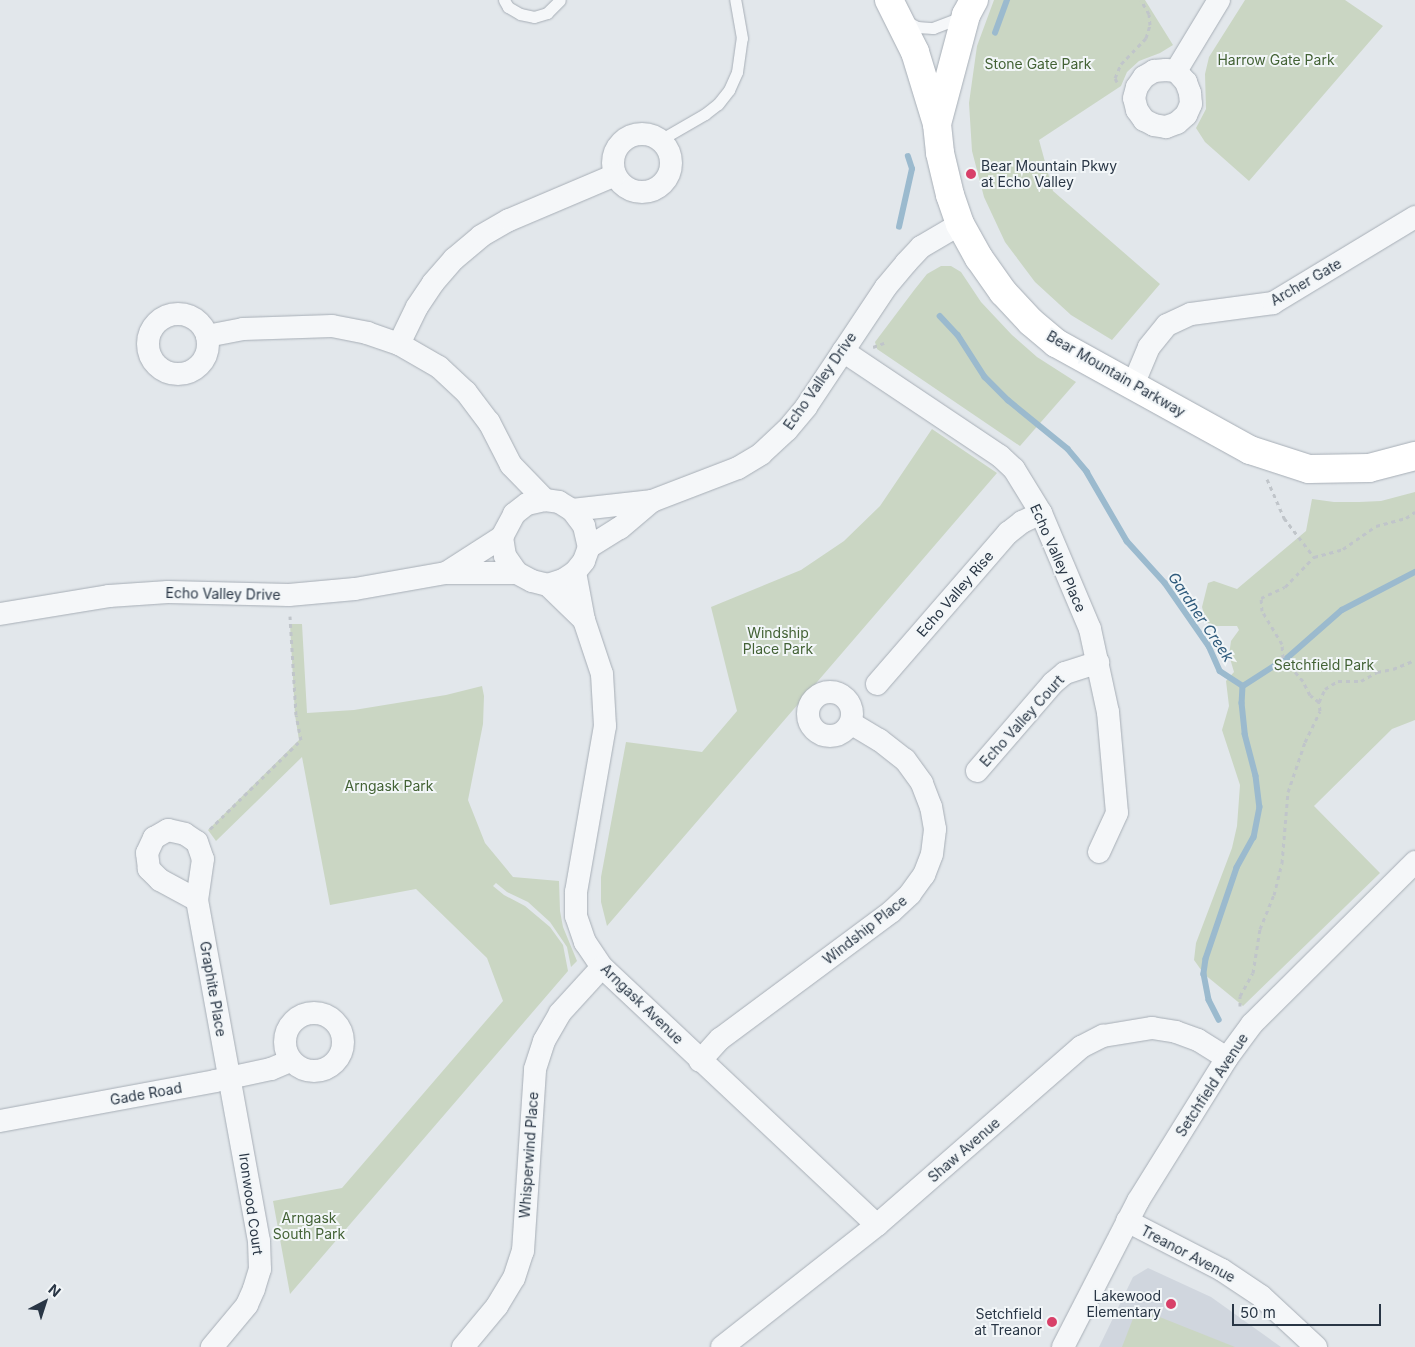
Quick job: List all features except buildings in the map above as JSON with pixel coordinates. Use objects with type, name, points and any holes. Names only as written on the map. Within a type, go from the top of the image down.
[{"type":"street","points":[[1176,71],[1219,0]]},
{"type":"street","name":"Bear Mountain Parkway","points":[[937,124],[970,8]]},
{"type":"street","name":"Bear Mountain Parkway","points":[[893,9],[915,52],[937,124],[940,153],[960,224],[979,258],[1003,292],[1031,322],[1056,343],[1250,450],[1309,469],[1369,468],[1415,456]]},
{"type":"street","points":[[1154,71],[1176,71],[1186,82],[1191,104],[1186,115],[1177,123],[1160,126],[1144,120],[1137,110],[1134,98],[1137,87],[1144,77],[1154,71]]},
{"type":"street","points":[[639,133],[650,134],[660,140],[668,149],[671,160],[670,172],[664,182],[654,190],[643,192],[631,190],[621,184],[615,175],[612,163],[614,152],[620,143],[628,136],[639,133]]},
{"type":"street","points":[[399,344],[417,307],[432,283],[454,259],[481,236],[509,220],[615,175]]},
{"type":"street","name":"Archer Gate","points":[[1133,385],[1149,347],[1167,325],[1191,314],[1273,303],[1415,217]]},
{"type":"street","name":"Echo Valley Drive","points":[[572,510],[652,501],[738,468],[761,454],[787,430],[806,407],[886,287],[906,263],[928,242],[960,224]]},
{"type":"street","points":[[207,336],[243,329],[332,326],[367,333],[399,344],[438,367],[466,392],[489,422],[511,465],[545,500]]},
{"type":"street","name":"Echo Valley Place","points":[[843,351],[1000,456],[1014,469],[1040,513],[1090,629],[1108,712],[1116,814],[1099,852]]},
{"type":"street","points":[[511,465],[514,514]]},
{"type":"street","points":[[545,500],[559,502],[572,510],[584,526],[589,547],[584,561],[575,572],[563,580],[548,585],[532,581],[517,573],[505,556],[502,537],[514,514],[527,504],[545,500]]},
{"type":"street","name":"Echo Valley Drive","points":[[589,547],[620,528],[652,501]]},
{"type":"street","name":"Echo Valley Rise","points":[[877,684],[1008,533],[1022,522],[1040,513]]},
{"type":"street","name":"Echo Valley Drive","points":[[446,573],[502,537]]},
{"type":"street","name":"Arngask Avenue","points":[[575,572],[584,620],[602,674],[605,726],[576,892],[576,916],[585,942],[602,967],[700,1061],[877,1225]]},
{"type":"street","name":"Echo Valley Drive","points":[[0,614],[108,596],[168,592],[289,595],[355,589],[446,573],[517,573]]},
{"type":"street","name":"Arngask Avenue","points":[[548,585],[584,620]]},
{"type":"street","name":"Echo Valley Court","points":[[977,771],[1053,683],[1065,673],[1098,662]]},
{"type":"street","name":"Windship Place","points":[[700,1061],[720,1039],[891,912],[910,894],[924,876],[932,854],[935,829],[931,807],[922,783],[905,760],[879,740],[851,723]]},
{"type":"street","name":"Setchfield Avenue","points":[[1063,1347],[1127,1221],[1227,1058],[1252,1024],[1415,862]]},
{"type":"street","name":"Graphite Place","points":[[197,900],[230,1078]]},
{"type":"street","name":"Whisperwind Place","points":[[463,1347],[497,1306],[514,1278],[523,1250],[535,1069],[544,1041],[560,1013],[602,967]]},
{"type":"street","name":"Shaw Avenue","points":[[722,1347],[877,1225],[1081,1047],[1103,1036],[1127,1030],[1160,1030],[1198,1040],[1227,1058]]},
{"type":"street","name":"Gade Road","points":[[0,1121],[230,1078],[271,1069],[290,1060]]},
{"type":"street","name":"Ironwood Court","points":[[212,1347],[247,1306],[260,1269],[259,1241],[230,1078]]},
{"type":"street","name":"Treanor Avenue","points":[[1127,1221],[1222,1270],[1261,1296],[1316,1347]]},
{"type":"lane","points":[[504,0],[508,7],[520,14],[534,16],[547,13],[560,0]]},
{"type":"lane","points":[[660,140],[705,114],[718,104],[729,90],[737,72],[742,38],[735,0]]},
{"type":"lane","points":[[893,9],[917,27],[933,28],[970,8]]},
{"type":"path","points":[[1137,87],[1118,83],[1114,78],[1126,56],[1146,38],[1150,25],[1149,14],[1141,0]]},
{"type":"path","points":[[1262,454],[1269,486],[1284,518],[1314,557]]},
{"type":"path","points":[[1319,702],[1310,694],[1303,681],[1283,658],[1282,644],[1262,611],[1261,598],[1285,587],[1314,557],[1343,549],[1376,526],[1406,518],[1415,512]]},
{"type":"path","points":[[207,832],[301,740],[296,715],[290,616]]},
{"type":"path","points":[[1240,1010],[1240,996],[1253,973],[1260,929],[1274,895],[1282,863],[1288,792],[1305,742],[1320,711],[1319,702],[1325,689],[1338,681],[1361,681],[1377,672],[1393,669],[1415,660]]},
{"type":"shaded area","name":"Lakewood Elementary","points":[[1148,1268],[1211,1297],[1281,1347],[1099,1347],[1133,1277]]},
{"type":"green space","name":"Stone Gate Park","points":[[994,0],[1145,0],[1173,45],[1160,53],[1139,61],[1127,72],[1121,86],[1039,140],[1053,191],[1160,284],[1112,340],[1071,315],[1035,282],[1005,242],[984,197],[972,151],[969,103],[977,46]]},
{"type":"green space","name":"Harrow Gate Park","points":[[1245,0],[1345,0],[1383,26],[1249,181],[1205,142],[1196,128],[1206,109],[1205,74],[1209,57]]},
{"type":"green space","points":[[941,266],[951,266],[961,272],[981,302],[1012,335],[1037,357],[1076,382],[1020,446],[877,349],[875,342],[915,289],[927,274]]},
{"type":"green space","name":"Windship Place Park","points":[[932,429],[997,473],[607,926],[601,902],[601,877],[626,742],[702,752],[737,711],[711,607],[801,570],[844,541],[880,506]]},
{"type":"green space","name":"Setchfield Park","points":[[1415,492],[1415,720],[1392,729],[1314,806],[1380,873],[1243,1006],[1204,974],[1194,960],[1196,943],[1232,848],[1237,826],[1240,785],[1222,730],[1229,706],[1226,681],[1234,672],[1229,655],[1231,641],[1239,630],[1237,626],[1215,626],[1206,622],[1202,607],[1208,583],[1214,581],[1237,589],[1306,531],[1312,499],[1334,502],[1381,501]]},
{"type":"green space","name":"Arngask Park","points":[[290,624],[302,624],[307,713],[354,710],[446,695],[482,686],[484,696],[483,724],[468,800],[485,843],[513,877],[559,881],[560,911],[563,927],[577,961],[571,967],[567,947],[550,922],[528,902],[507,892],[496,883],[493,886],[504,895],[525,906],[550,927],[563,945],[568,971],[290,1294],[273,1201],[342,1188],[503,1001],[487,958],[416,889],[330,905],[302,757],[216,841],[208,830],[299,740],[295,715]]},
{"type":"green space","points":[[1137,1308],[1235,1347],[1122,1347]]},
{"type":"waterway","name":"Gardner Creek","points":[[995,33],[1007,0]]},
{"type":"waterway","name":"Gardner Creek","points":[[899,227],[912,169],[908,157]]},
{"type":"waterway","name":"Gardner Creek","points":[[940,316],[958,335],[985,377],[1008,400],[1068,449],[1087,472],[1127,541],[1165,583],[1209,646],[1220,671],[1243,686],[1242,703],[1245,734],[1256,776],[1260,807],[1254,837],[1237,868],[1206,959],[1204,974],[1209,1000],[1219,1020]]},
{"type":"waterway","points":[[1286,659],[1342,610],[1415,572]]},
{"type":"waterway","points":[[1243,686],[1282,661]]},
{"type":"place","name":"Bear Mountain Pkwy at Echo Valley","points":[[971,174]]},
{"type":"place","name":"Lakewood Elementary","points":[[1171,1304]]},
{"type":"place","name":"Setchfield at Treanor","points":[[1052,1322]]},
{"type":"park label","name":"Arngask South Park","points":[[309,1226]]}]
